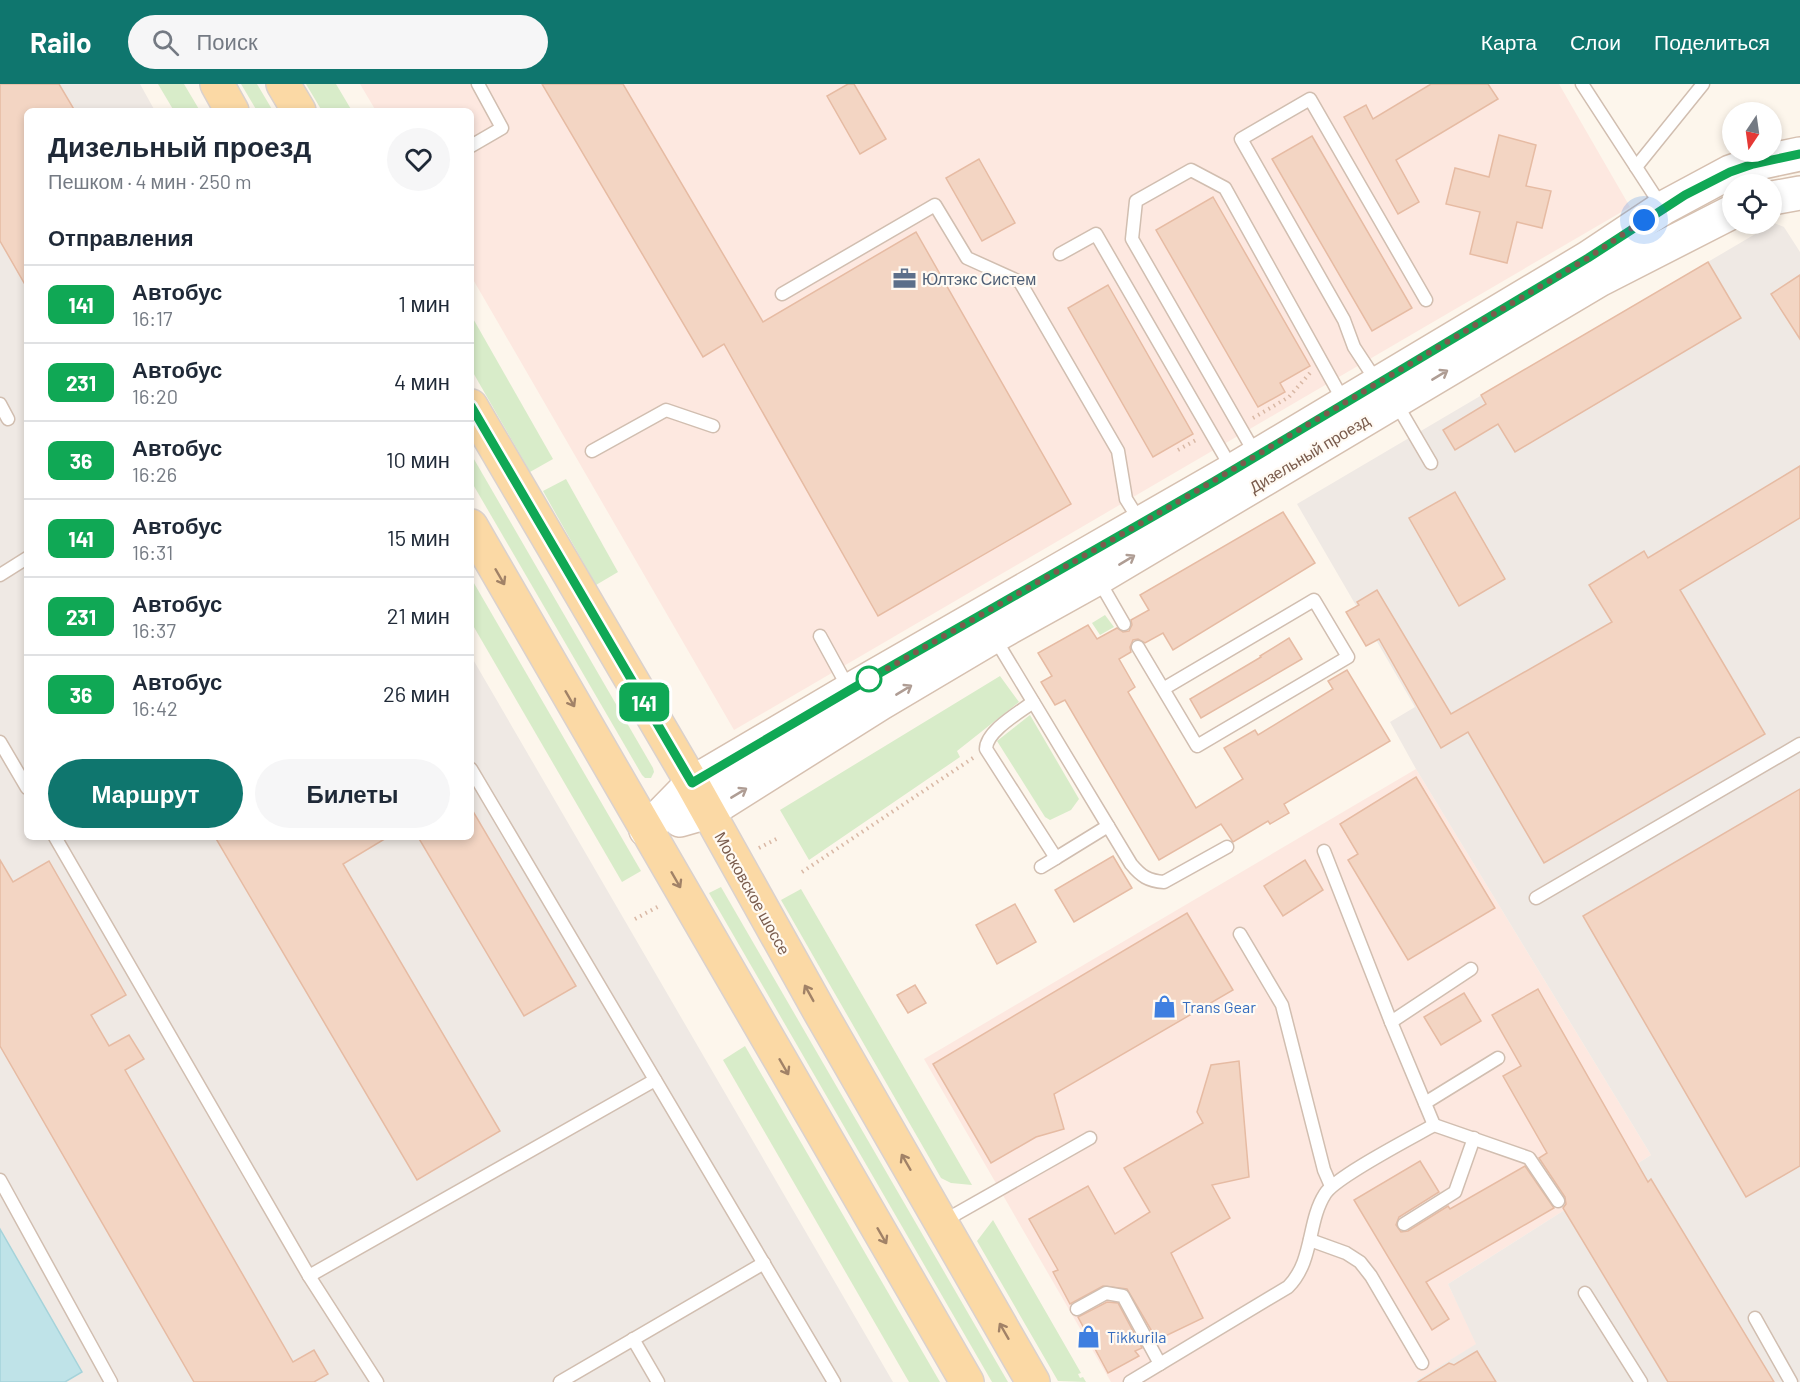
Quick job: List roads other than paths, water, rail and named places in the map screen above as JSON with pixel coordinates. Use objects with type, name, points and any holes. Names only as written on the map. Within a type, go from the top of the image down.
[{"type":"main road","points":[[217,84],[230,108]]},
{"type":"main road","points":[[283,84],[297,108]]},
{"type":"main road","name":"Московское шоссе","points":[[474,411],[692,783],[1033,1382]]},
{"type":"main road","points":[[474,531],[967,1382]]},
{"type":"street","name":"Дизельный проезд","points":[[646,830],[708,812],[994,636],[1098,578],[1387,393],[1663,208],[1730,172],[1753,164],[1800,154]]},
{"type":"street","points":[[1782,196],[1800,193]]},
{"type":"street","name":"Дизельный проезд","points":[[646,830],[692,783],[1142,524],[1345,403],[1387,393],[1722,217]]},
{"type":"lane","points":[[474,144],[502,128],[478,84]]},
{"type":"lane","points":[[1582,84],[1663,208]]},
{"type":"lane","points":[[1636,167],[1703,84]]},
{"type":"lane","points":[[1426,300],[1310,99],[1241,139],[1344,320],[1354,347],[1387,393],[1431,463]]},
{"type":"lane","points":[[1245,463],[1239,426],[1132,239],[1136,201],[1191,170],[1225,188],[1345,403]]},
{"type":"lane","points":[[782,294],[935,205],[967,258],[1020,282],[1118,451],[1126,499],[1142,524]]},
{"type":"lane","points":[[1060,254],[1096,234],[1245,463]]},
{"type":"lane","points":[[0,404],[8,419]]},
{"type":"lane","points":[[592,451],[666,410],[713,426]]},
{"type":"lane","points":[[0,575],[24,560]]},
{"type":"lane","points":[[1098,578],[1124,624]]},
{"type":"lane","points":[[1138,647],[1163,689],[1197,746],[1348,657],[1314,600],[1163,689]]},
{"type":"lane","points":[[820,636],[850,690]]},
{"type":"lane","points":[[994,636],[1131,864],[1141,876],[1153,881],[1164,882],[1227,847]]},
{"type":"lane","points":[[1034,702],[992,734],[986,744],[986,749],[1056,858]]},
{"type":"lane","points":[[0,742],[24,783]]},
{"type":"lane","points":[[1536,898],[1800,744]]},
{"type":"lane","points":[[474,774],[834,1382]]},
{"type":"lane","points":[[1041,867],[1108,826]]},
{"type":"lane","points":[[57,840],[309,1276],[377,1382]]},
{"type":"lane","points":[[1324,851],[1434,1125]]},
{"type":"lane","points":[[1240,934],[1282,1005],[1324,1170],[1331,1186]]},
{"type":"lane","points":[[1391,1022],[1471,969]]},
{"type":"lane","points":[[1425,1103],[1498,1058]]},
{"type":"lane","points":[[309,1276],[655,1080]]},
{"type":"lane","points":[[1130,1382],[1288,1287],[1296,1279],[1302,1267],[1320,1204],[1324,1194],[1331,1186],[1434,1125],[1528,1158],[1558,1201]]},
{"type":"lane","points":[[941,1223],[1090,1137]]},
{"type":"lane","points":[[1404,1224],[1455,1192],[1474,1138]]},
{"type":"lane","points":[[0,1180],[111,1382]]},
{"type":"lane","points":[[1310,1240],[1346,1253],[1360,1262],[1371,1276],[1422,1363]]},
{"type":"lane","points":[[560,1382],[764,1263]]},
{"type":"lane","points":[[1077,1309],[1106,1293],[1123,1296],[1160,1364]]},
{"type":"lane","points":[[1585,1293],[1641,1382]]},
{"type":"lane","points":[[1755,1318],[1791,1382]]},
{"type":"lane","points":[[633,1339],[658,1382]]},
{"type":"water","points":[[0,1229],[82,1372],[65,1382],[0,1382]]},
{"type":"place","name":"Юлтэкс Систем","points":[[904,278]]},
{"type":"place","name":"Trans Gear","points":[[1164,1006]]},
{"type":"place","name":"Tikkurila","points":[[1089,1336]]}]
